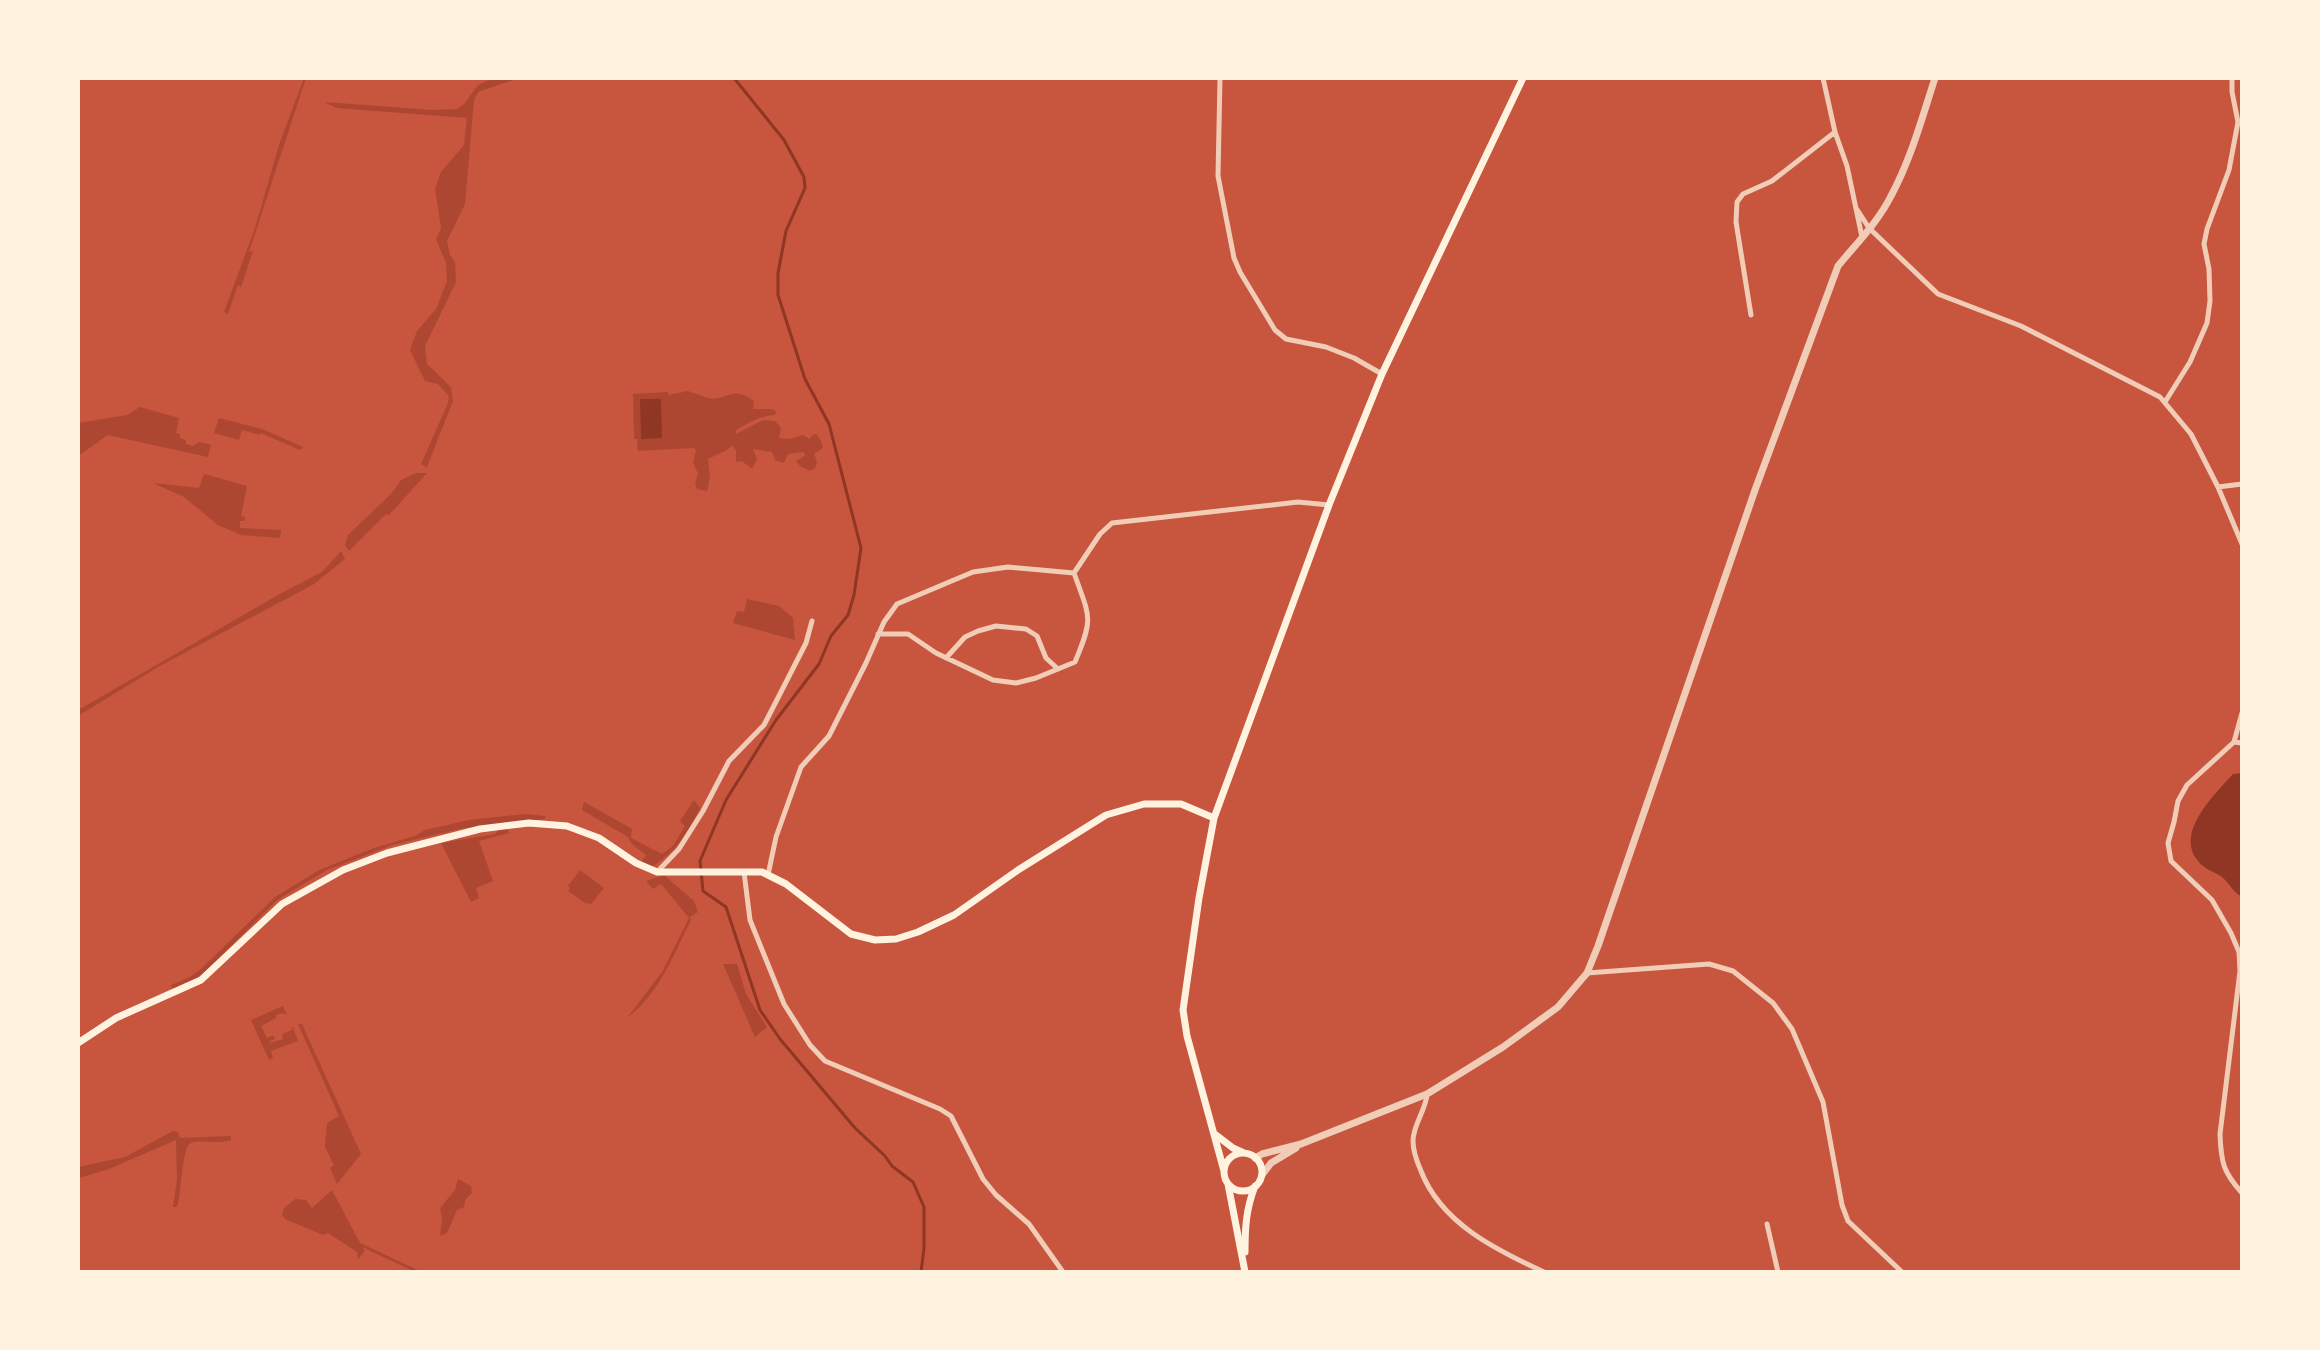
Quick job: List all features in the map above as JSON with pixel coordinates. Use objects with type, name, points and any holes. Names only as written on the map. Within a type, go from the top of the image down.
[{"type":"main road","points":[[1245,1271],[1216,1135],[1187,1036],[1183,1010],[1214,818],[1329,505],[1382,374],[1523,78]]},
{"type":"main road","points":[[78,1043],[116,1018],[201,980],[282,904],[343,870],[387,853],[480,829],[529,823],[581,830],[657,872],[762,872],[786,884],[851,934],[875,940],[896,939],[954,915],[1018,870],[1106,815],[1144,804],[1181,804],[1214,818]]},
{"type":"main road","points":[[1216,1135],[1233,1148],[1255,1158],[1262,1169],[1248,1203],[1245,1220],[1245,1271]]},
{"type":"main road","points":[[1224,1171],[1233,1156],[1245,1153]]},
{"type":"main road","points":[[1227,1182],[1237,1190],[1250,1190],[1255,1186]]},
{"type":"street","points":[[1220,78],[1218,176],[1234,258],[1240,272],[1275,330],[1286,339],[1326,347],[1382,374]]},
{"type":"street","points":[[1823,78],[1835,132],[1847,166],[1862,238]]},
{"type":"street","points":[[1255,1158],[1301,1144],[1427,1094],[1503,1047],[1558,1007],[1587,973],[1755,490],[1838,266],[1890,198],[1912,149],[1935,78]]},
{"type":"street","points":[[2165,402],[2190,362],[2207,323],[2209,269],[2204,244],[2229,170],[2236,134],[2238,122],[2232,78]]},
{"type":"street","points":[[1751,315],[1736,222],[1737,202],[1743,194],[1772,181],[1835,132]]},
{"type":"street","points":[[1856,208],[1869,228],[1938,294],[2021,326],[2160,397],[2191,434],[2242,544]]},
{"type":"street","points":[[2218,487],[2242,484]]},
{"type":"street","points":[[1074,573],[1100,534],[1112,523],[1298,502],[1329,505]]},
{"type":"street","points":[[768,875],[776,837],[801,767],[829,736],[884,622],[897,604],[973,572],[1008,567],[1074,573]]},
{"type":"street","points":[[878,634],[908,634],[946,658],[993,680],[1016,683],[1036,678],[1075,662],[1089,628],[1089,615],[1074,573]]},
{"type":"street","points":[[657,872],[679,849],[729,761],[764,725],[806,643],[812,621]]},
{"type":"street","points":[[946,658],[965,637],[996,626],[1011,627],[1026,629],[1037,636],[1046,658],[1058,669]]},
{"type":"street","points":[[2242,713],[2234,742],[2187,785],[2178,801],[2168,843],[2171,861],[2212,900],[2239,952],[2240,971],[2220,1134],[2220,1160],[2242,1193]]},
{"type":"street","points":[[2234,742],[2242,743]]},
{"type":"street","points":[[744,872],[750,920],[784,1004],[810,1045],[825,1061],[951,1116],[983,1179],[1029,1224],[1063,1272]]},
{"type":"street","points":[[1587,973],[1709,964],[1733,971],[1773,1003],[1792,1029],[1823,1102],[1842,1205],[1848,1221],[1902,1272]]},
{"type":"street","points":[[1427,1094],[1413,1139],[1415,1158],[1428,1190],[1443,1209],[1466,1228],[1516,1259],[1544,1272]]},
{"type":"street","points":[[1262,1175],[1271,1163],[1301,1144]]},
{"type":"street","points":[[1767,1224],[1778,1272]]},
{"type":"shaded area","points":[[304,78],[249,252],[253,251],[228,314],[224,312]]},
{"type":"shaded area","points":[[493,78],[519,78],[478,92],[474,100],[465,204],[447,241],[455,262],[456,282],[425,346],[427,364],[451,387],[453,401],[427,467],[421,464],[449,396],[438,384],[425,381],[410,350],[417,331],[436,309],[447,281],[446,263],[436,239],[441,228],[435,189],[441,172],[464,145],[467,118],[337,108],[324,102],[457,109],[478,85]]},
{"type":"shaded area","points":[[688,391],[715,399],[740,394],[754,401],[753,409],[776,411],[775,415],[759,418],[741,427],[736,434],[763,420],[775,421],[781,428],[779,438],[803,435],[810,439],[816,434],[823,448],[814,454],[817,461],[815,468],[810,471],[796,461],[805,456],[804,452],[788,454],[784,463],[775,460],[772,452],[753,449],[757,460],[752,469],[742,461],[736,462],[736,451],[732,445],[708,459],[710,477],[707,491],[697,489],[694,448],[638,451],[637,439],[634,439],[633,394],[668,392],[669,395]]},
{"type":"shaded area","points":[[640,399],[661,399],[662,438],[641,439]]},
{"type":"shaded area","points":[[140,407],[179,418],[176,433],[186,440],[186,444],[193,446],[199,442],[211,445],[208,457],[108,435],[78,456],[78,423],[127,415]]},
{"type":"shaded area","points":[[219,418],[262,429],[303,447],[300,450],[261,433],[242,430],[239,440],[214,433]]},
{"type":"shaded area","points":[[416,473],[427,473],[389,515],[386,514],[349,551],[345,545],[348,535],[392,493],[401,480]]},
{"type":"shaded area","points":[[204,474],[247,486],[241,516],[245,517],[245,521],[240,521],[240,528],[281,530],[280,538],[241,535],[218,525],[184,497],[153,483],[199,488]]},
{"type":"shaded area","points":[[341,551],[345,559],[314,584],[158,667],[78,716],[78,710],[322,572]]},
{"type":"shaded area","points":[[747,599],[779,606],[793,618],[795,640],[733,623],[737,611],[744,612]]},
{"type":"shaded area","points":[[2242,773],[2242,897],[2222,877],[2200,863],[2192,850],[2191,838],[2194,826],[2208,803],[2233,774]]},
{"type":"shaded area","points":[[694,800],[700,808],[685,834],[668,855],[652,867],[641,863],[646,855],[628,837],[582,810],[584,802],[632,829],[631,838],[662,854],[673,846],[685,826],[680,821]]},
{"type":"shaded area","points":[[525,814],[545,816],[545,819],[464,828],[392,845],[327,870],[277,900],[204,973],[173,989],[171,985],[201,969],[275,897],[319,870],[425,830],[469,820]]},
{"type":"shaded area","points":[[507,828],[509,833],[479,841],[493,881],[476,888],[479,898],[471,902],[441,843],[495,834]]},
{"type":"shaded area","points":[[580,870],[604,888],[591,904],[568,891],[568,886]]},
{"type":"shaded area","points":[[664,875],[694,901],[698,912],[690,917],[657,985],[627,1018],[662,972],[689,918],[661,884],[653,889],[646,881]]},
{"type":"shaded area","points":[[723,964],[737,964],[746,994],[767,1027],[755,1037]]},
{"type":"shaded area","points":[[283,1006],[287,1015],[276,1015],[276,1018],[261,1026],[267,1038],[273,1035],[275,1039],[270,1043],[283,1039],[282,1034],[292,1030],[292,1026],[298,1041],[271,1051],[273,1058],[269,1060],[251,1020]]},
{"type":"shaded area","points":[[298,1024],[302,1024],[361,1154],[337,1184],[330,1168],[334,1165],[325,1147],[327,1123],[339,1116]]},
{"type":"shaded area","points":[[173,1131],[178,1132],[180,1138],[231,1136],[231,1140],[226,1141],[191,1143],[183,1162],[177,1207],[173,1207],[177,1179],[176,1140],[109,1169],[79,1178],[78,1167],[125,1157]]},
{"type":"shaded area","points":[[458,1179],[471,1186],[472,1193],[465,1200],[464,1207],[457,1210],[447,1233],[440,1236],[440,1208],[455,1190]]},
{"type":"shaded area","points":[[332,1190],[360,1243],[422,1272],[415,1272],[362,1247],[365,1251],[358,1259],[357,1252],[328,1233],[323,1235],[285,1219],[282,1214],[284,1208],[295,1199],[306,1200],[312,1208]]},
{"type":"waterway","points":[[734,78],[784,140],[804,177],[805,188],[786,231],[778,273],[778,295],[805,379],[829,424],[861,548],[848,615],[831,636],[819,664],[776,720],[726,800],[700,861],[703,891],[726,907],[760,1010],[780,1039],[855,1128],[892,1166],[913,1182],[924,1207],[921,1272]]}]
